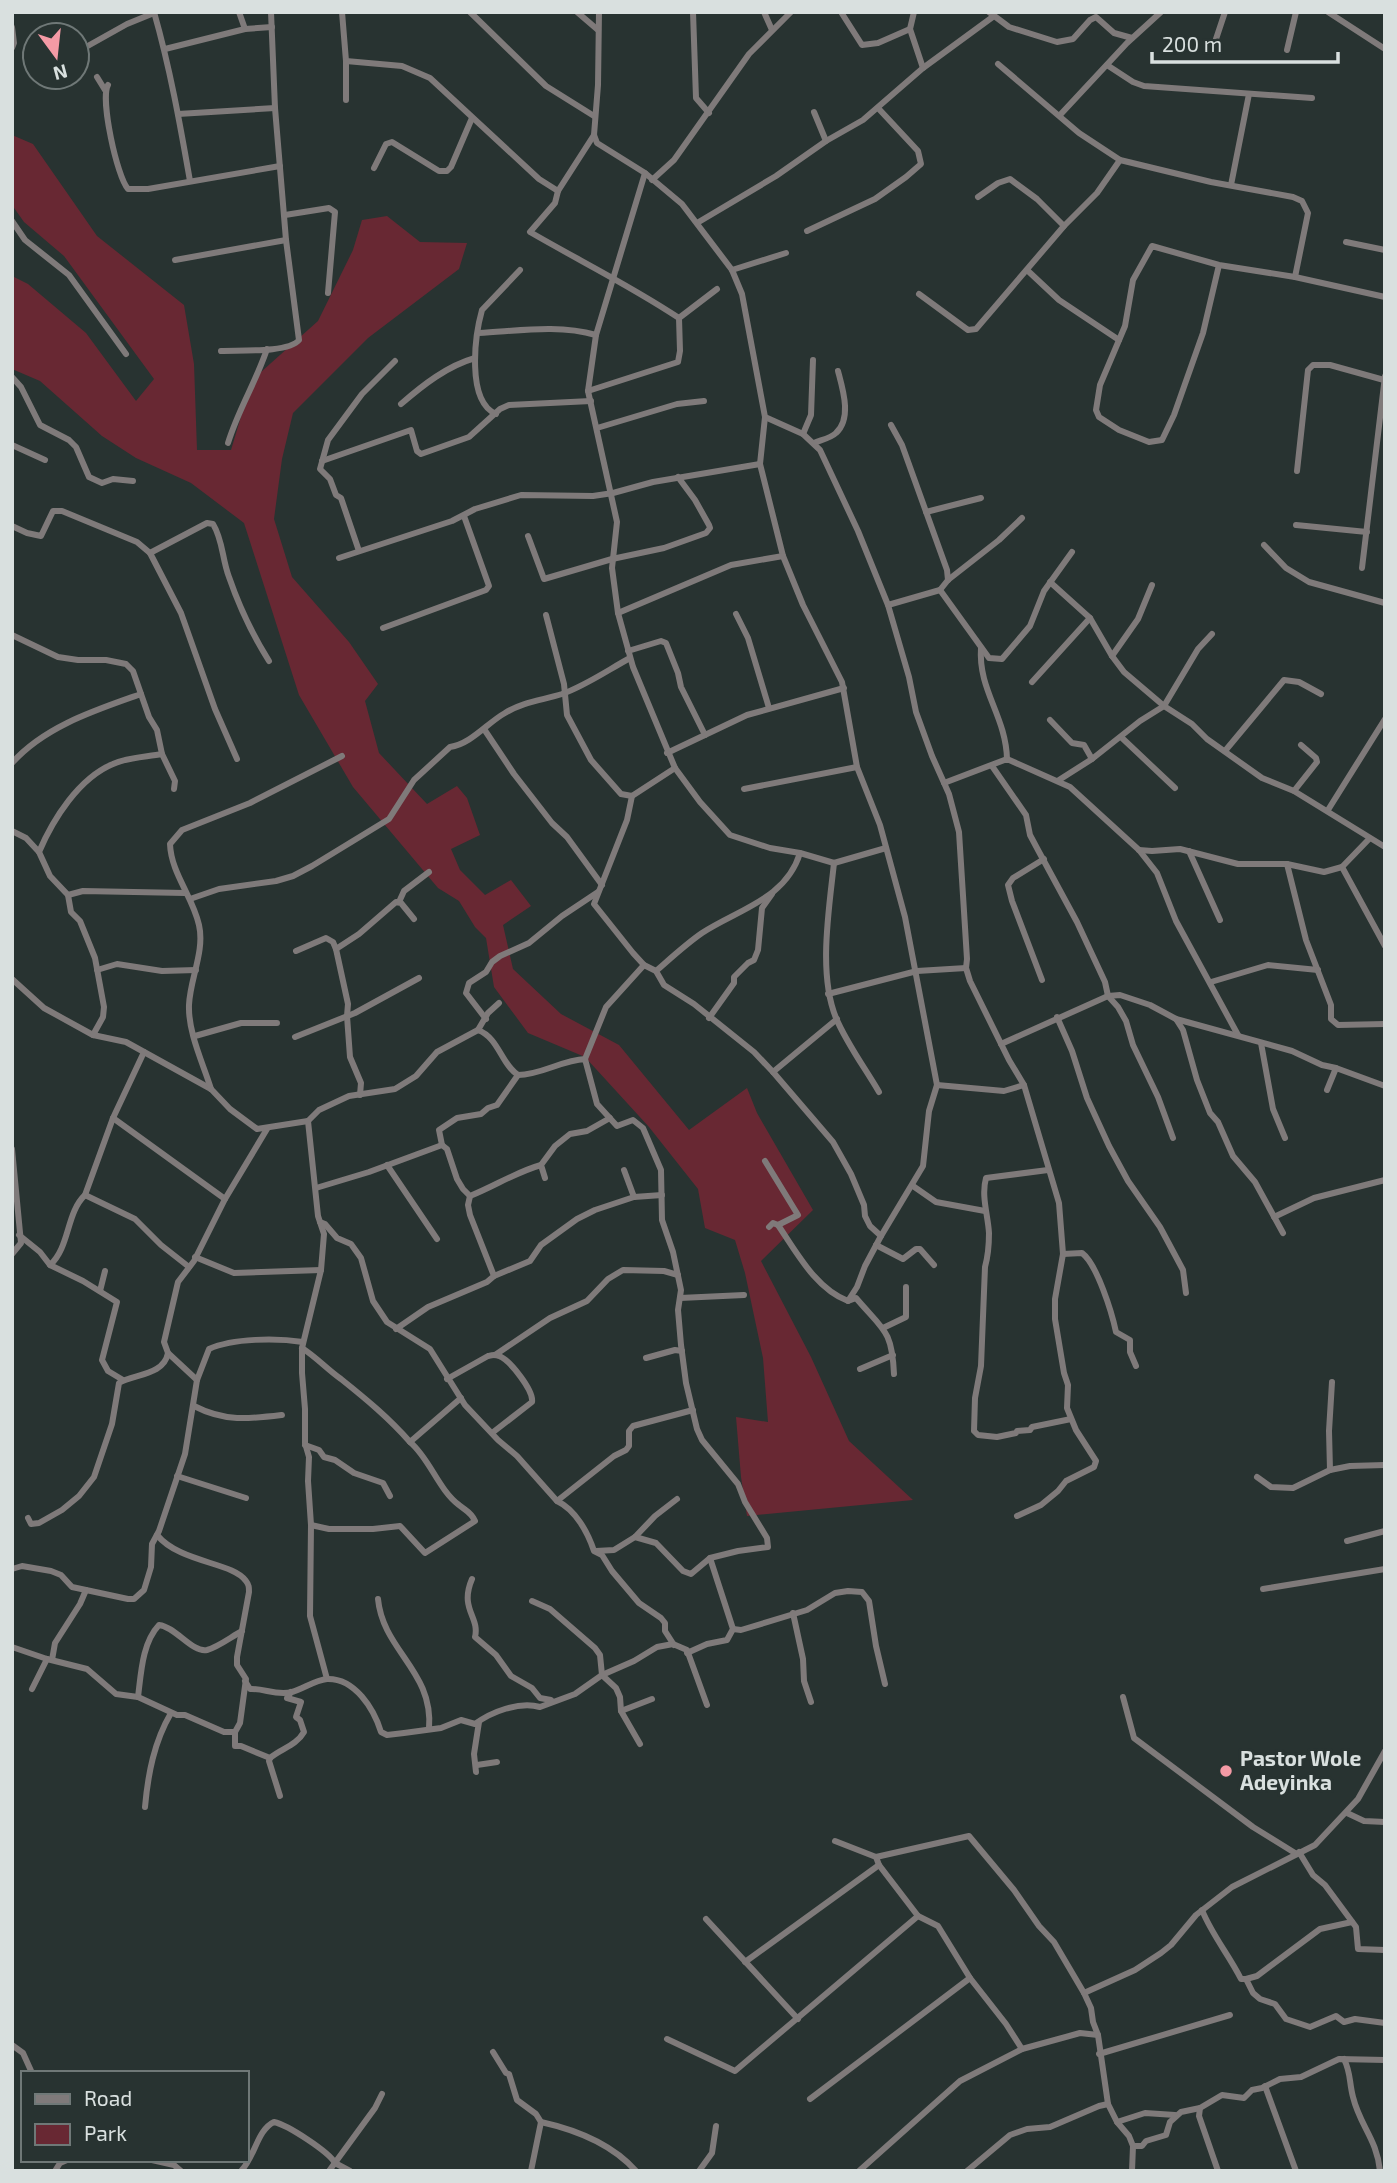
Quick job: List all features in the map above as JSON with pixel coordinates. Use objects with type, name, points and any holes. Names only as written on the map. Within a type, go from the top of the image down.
[{"type":"street","points":[[91,44],[154,12],[165,49],[190,181]]},
{"type":"street","points":[[239,12],[244,29]]},
{"type":"street","points":[[221,351],[267,349],[294,345],[299,340],[286,240],[275,108],[271,12]]},
{"type":"street","points":[[342,12],[346,100]]},
{"type":"street","points":[[470,12],[546,86],[594,116]]},
{"type":"street","points":[[577,12],[598,30]]},
{"type":"street","points":[[599,12],[594,135],[602,148],[645,173],[682,204],[732,270],[741,294],[765,416],[760,464],[783,556],[803,605],[844,688],[857,767],[880,825],[905,917],[916,971],[937,1085],[929,1111],[923,1166],[881,1236],[848,1301]]},
{"type":"street","points":[[693,12],[696,98],[709,113]]},
{"type":"street","points":[[764,12],[772,30]]},
{"type":"street","points":[[653,180],[674,160],[732,76],[791,12]]},
{"type":"street","points":[[841,12],[862,45],[878,43],[910,29]]},
{"type":"street","points":[[915,12],[910,29],[923,68]]},
{"type":"street","points":[[1088,12],[1114,33],[1132,38]]},
{"type":"street","points":[[1060,115],[1132,38],[1161,12]]},
{"type":"street","points":[[1215,42],[1225,12]]},
{"type":"street","points":[[1287,50],[1296,12]]},
{"type":"street","points":[[1328,12],[1385,49]]},
{"type":"street","points":[[698,223],[863,120],[992,14],[1009,27],[1057,42],[1073,39],[1096,17]]},
{"type":"street","points":[[12,27],[12,48]]},
{"type":"street","points":[[165,49],[244,29],[272,27]]},
{"type":"street","points":[[345,61],[410,68],[435,82],[539,179],[558,191]]},
{"type":"street","points":[[998,64],[1079,133],[1120,160],[1293,197],[1305,205],[1307,225],[1295,277]]},
{"type":"street","points":[[1107,65],[1144,86],[1312,98]]},
{"type":"street","points":[[97,77],[107,88],[109,123],[126,188],[148,189],[280,166]]},
{"type":"street","points":[[1231,185],[1249,94]]},
{"type":"street","points":[[178,114],[275,108]]},
{"type":"street","points":[[807,231],[875,200],[921,164],[918,151],[878,108]]},
{"type":"street","points":[[814,112],[826,141]]},
{"type":"street","points":[[374,168],[386,144],[392,142],[439,171],[447,171],[472,118]]},
{"type":"street","points":[[594,135],[558,191],[555,202],[530,232],[592,268],[614,277],[679,318]]},
{"type":"street","points":[[919,294],[968,330],[976,329],[1064,226],[1097,193],[1120,160]]},
{"type":"street","points":[[645,173],[596,335],[588,391],[618,528],[612,559],[618,613],[629,655],[675,768],[700,802],[730,835],[770,848],[834,863],[886,848]]},
{"type":"street","points":[[978,197],[998,183],[1010,179],[1037,199],[1064,226]]},
{"type":"street","points":[[285,215],[329,208],[335,212],[328,293]]},
{"type":"street","points":[[12,221],[24,240],[69,275],[126,354]]},
{"type":"street","points":[[175,260],[286,240]]},
{"type":"street","points":[[1346,242],[1385,250]]},
{"type":"street","points":[[1219,265],[1203,332],[1167,434],[1156,443],[1149,442],[1119,430],[1099,417],[1096,410],[1097,393],[1125,326],[1133,280],[1152,246],[1219,265],[1295,277],[1385,297]]},
{"type":"street","points":[[732,270],[786,253]]},
{"type":"street","points":[[496,414],[487,408],[478,388],[475,358],[482,310],[520,270]]},
{"type":"street","points":[[1027,270],[1059,300],[1119,340]]},
{"type":"street","points":[[679,318],[717,289]]},
{"type":"street","points":[[588,391],[678,362],[679,318]]},
{"type":"street","points":[[479,333],[560,328],[596,335]]},
{"type":"street","points":[[228,443],[233,425],[259,374],[267,349]]},
{"type":"street","points":[[401,404],[428,381],[464,361],[475,358]]},
{"type":"street","points":[[803,434],[811,415],[813,360]]},
{"type":"street","points":[[359,551],[341,498],[336,495],[330,479],[320,469],[328,440],[362,394],[396,361]]},
{"type":"street","points":[[1297,471],[1308,370],[1313,365],[1330,365],[1384,378],[1362,568]]},
{"type":"street","points":[[814,443],[835,434],[843,421],[846,403],[838,371]]},
{"type":"street","points":[[12,377],[21,387],[40,425],[69,440],[76,447],[89,477],[102,483],[113,479],[133,481]]},
{"type":"street","points":[[322,461],[411,430],[417,452],[421,454],[469,437],[500,409],[517,403],[590,401]]},
{"type":"street","points":[[597,428],[670,406],[704,401]]},
{"type":"street","points":[[765,416],[803,434],[814,443],[858,531],[888,605],[916,712],[944,783],[959,832],[966,968],[970,981],[1031,1101],[1059,1203],[1063,1254],[1055,1299],[1055,1319],[1068,1385],[1067,1408],[1096,1464],[1066,1481],[1058,1492],[1041,1505],[1017,1516]]},
{"type":"street","points":[[891,425],[902,445],[947,570],[948,580]]},
{"type":"street","points":[[12,445],[45,460]]},
{"type":"street","points":[[339,558],[521,495],[593,496],[678,477],[760,464]]},
{"type":"street","points":[[528,536],[544,579],[612,559],[664,548],[706,533],[710,528],[695,500],[678,477]]},
{"type":"street","points":[[926,512],[981,498]]},
{"type":"street","points":[[12,526],[41,536],[53,511],[62,511],[137,541],[150,553],[181,613],[215,709],[237,759]]},
{"type":"street","points":[[383,628],[486,590],[489,586],[464,516]]},
{"type":"street","points":[[888,605],[940,590],[948,580],[1022,518]]},
{"type":"street","points":[[150,553],[207,523],[214,524],[225,555],[228,576],[246,622],[269,661]]},
{"type":"street","points":[[1296,525],[1367,532]]},
{"type":"street","points":[[1264,545],[1286,568],[1309,582],[1385,603]]},
{"type":"street","points":[[980,661],[989,658],[1002,659],[1030,626],[1050,582],[1072,552]]},
{"type":"street","points":[[618,613],[731,565],[783,556]]},
{"type":"street","points":[[1050,582],[1090,618],[1112,656],[1130,678],[1164,706],[1262,778],[1294,791],[1328,810],[1385,847]]},
{"type":"street","points":[[1112,656],[1138,619],[1152,585]]},
{"type":"street","points":[[940,590],[989,658]]},
{"type":"street","points":[[736,614],[748,638],[769,708]]},
{"type":"street","points":[[546,615],[564,684],[567,715],[592,760],[621,794],[632,796],[675,768]]},
{"type":"street","points":[[1032,682],[1090,618]]},
{"type":"street","points":[[1059,780],[1092,760],[1140,721],[1164,706],[1198,649],[1212,634]]},
{"type":"street","points":[[12,635],[58,656],[121,662],[133,671],[149,717],[158,730],[162,754],[175,781],[173,789]]},
{"type":"street","points":[[68,895],[83,891],[188,896],[276,881],[312,866],[389,819],[414,780],[450,747],[484,729],[507,711],[564,693],[629,655],[661,641],[666,643],[681,687],[705,735]]},
{"type":"street","points":[[981,648],[980,661],[987,690],[1006,736],[1007,759]]},
{"type":"street","points":[[1225,751],[1284,680],[1299,682],[1321,694]]},
{"type":"street","points":[[667,753],[747,715],[844,688]]},
{"type":"street","points":[[12,763],[33,742],[81,716],[141,694]]},
{"type":"street","points":[[1328,810],[1385,719]]},
{"type":"street","points":[[1050,720],[1072,743],[1084,745],[1092,760]]},
{"type":"street","points":[[484,729],[514,774],[567,837],[602,885]]},
{"type":"street","points":[[1121,737],[1175,788]]},
{"type":"street","points":[[1294,791],[1317,762],[1301,745]]},
{"type":"street","points":[[39,852],[68,803],[79,789],[99,773],[119,761],[162,754]]},
{"type":"street","points":[[211,1089],[189,1005],[200,929],[170,851],[170,844],[182,830],[250,803],[342,756]]},
{"type":"street","points":[[944,783],[1007,759],[1070,787],[1139,850],[1157,873],[1177,921],[1238,1035]]},
{"type":"street","points":[[992,766],[1026,815],[1030,835],[1077,922],[1105,982],[1108,996],[1125,1021],[1173,1138]]},
{"type":"street","points":[[744,789],[857,767]]},
{"type":"street","points":[[632,796],[627,820],[594,904],[644,965],[656,971],[664,985],[694,1004],[754,1052],[773,1072],[833,1142],[851,1174],[870,1226],[881,1236]]},
{"type":"street","points":[[12,831],[26,838],[39,852],[50,876],[68,895],[71,912],[80,920],[95,958],[104,1007],[103,1017],[93,1035]]},
{"type":"street","points":[[1139,850],[1189,850],[1238,864],[1287,864],[1324,872],[1342,867],[1369,839]]},
{"type":"street","points":[[1189,850],[1220,920]]},
{"type":"street","points":[[656,971],[704,932],[785,883],[800,853]]},
{"type":"street","points":[[1042,979],[1008,885],[1013,878],[1044,859]]},
{"type":"street","points":[[834,863],[828,921],[828,993],[836,1019],[879,1092]]},
{"type":"street","points":[[1287,864],[1306,940],[1331,1005],[1331,1018],[1338,1025],[1385,1024]]},
{"type":"street","points":[[1342,867],[1385,946]]},
{"type":"street","points":[[336,949],[369,927],[394,903],[399,902],[404,891],[429,872]]},
{"type":"street","points":[[486,1019],[466,993],[469,983],[486,972],[500,956],[528,943],[598,892]]},
{"type":"street","points":[[709,1018],[734,983],[734,977],[754,960],[758,950],[762,908],[774,892]]},
{"type":"street","points":[[399,902],[414,919]]},
{"type":"street","points":[[296,951],[326,938],[336,949],[348,1004],[346,1016],[350,1057],[361,1083],[360,1095]]},
{"type":"street","points":[[97,970],[117,964],[162,971],[196,970]]},
{"type":"street","points":[[635,1537],[656,1543],[687,1573],[696,1572],[710,1559],[738,1551],[768,1548],[768,1543],[733,1477],[702,1440],[693,1410],[686,1384],[682,1351],[678,1310],[681,1290],[673,1252],[662,1220],[661,1170],[643,1128],[633,1120],[617,1126],[597,1104],[585,1059],[606,1007],[644,965]]},
{"type":"street","points":[[1211,982],[1268,965],[1318,970]]},
{"type":"street","points":[[828,993],[916,971],[966,968]]},
{"type":"street","points":[[295,1037],[319,1029],[419,978]]},
{"type":"street","points":[[12,979],[44,1008],[93,1035],[126,1042],[211,1089],[257,1129],[308,1121],[319,1111],[338,1101],[388,1091],[411,1080],[437,1052],[478,1030],[492,1007],[499,1003]]},
{"type":"street","points":[[1001,1044],[1057,1017],[1108,996],[1120,995],[1150,1005],[1176,1019],[1292,1051],[1322,1065],[1385,1086]]},
{"type":"street","points":[[1057,1017],[1072,1051],[1087,1098],[1109,1146],[1128,1181],[1160,1227],[1183,1270],[1186,1293]]},
{"type":"street","points":[[773,1072],[836,1019]]},
{"type":"street","points":[[1176,1019],[1183,1030],[1197,1080],[1210,1113],[1218,1122],[1233,1156],[1255,1182],[1283,1233]]},
{"type":"street","points":[[195,1036],[241,1023],[276,1023]]},
{"type":"street","points":[[478,1030],[487,1034],[512,1071],[518,1075]]},
{"type":"street","points":[[1261,1043],[1273,1109],[1285,1138]]},
{"type":"street","points":[[50,1265],[59,1257],[113,1118],[144,1052]]},
{"type":"street","points":[[470,1196],[463,1189],[447,1149],[442,1145],[439,1130],[457,1118],[481,1114],[498,1105],[518,1075],[585,1059]]},
{"type":"street","points":[[1327,1090],[1336,1068]]},
{"type":"street","points":[[937,1085],[1004,1091],[1024,1085]]},
{"type":"street","points":[[113,1118],[225,1199]]},
{"type":"street","points":[[470,1196],[504,1181],[516,1172],[541,1165],[555,1146],[570,1134],[587,1131],[610,1118]]},
{"type":"street","points":[[308,1121],[320,1222],[324,1234],[321,1270],[302,1345],[305,1445],[309,1457],[307,1481],[311,1525],[310,1616],[327,1679]]},
{"type":"street","points":[[197,1380],[168,1353],[164,1342],[178,1282],[195,1257],[225,1199],[267,1129]]},
{"type":"street","points":[[316,1188],[442,1145]]},
{"type":"street","points":[[12,1149],[20,1242],[12,1254]]},
{"type":"street","points":[[765,1161],[798,1215],[778,1226]]},
{"type":"street","points":[[387,1165],[438,1239]]},
{"type":"street","points":[[541,1165],[545,1178]]},
{"type":"street","points":[[624,1170],[634,1197]]},
{"type":"street","points":[[1048,1170],[986,1178],[984,1185],[989,1232],[974,1431],[978,1435],[997,1437],[1071,1419]]},
{"type":"street","points":[[1274,1217],[1314,1198],[1385,1180]]},
{"type":"street","points":[[913,1185],[936,1202],[985,1211]]},
{"type":"street","points":[[85,1195],[135,1219],[161,1245],[189,1267]]},
{"type":"street","points":[[396,1329],[428,1307],[530,1261],[541,1245],[577,1219],[634,1197],[662,1195]]},
{"type":"street","points":[[470,1196],[470,1215],[494,1276]]},
{"type":"street","points":[[320,1222],[337,1238],[351,1244],[361,1258],[373,1301],[387,1322],[430,1349],[470,1411],[517,1456],[557,1501],[564,1504],[588,1534],[594,1551],[602,1555],[611,1571],[639,1603],[665,1623],[665,1632],[674,1645]]},
{"type":"street","points":[[769,1227],[774,1223],[778,1226],[830,1293],[848,1301],[856,1298],[883,1328],[891,1342],[894,1374]]},
{"type":"street","points":[[19,1235],[40,1252],[50,1265],[117,1302],[102,1360],[108,1371],[123,1380]]},
{"type":"street","points":[[876,1245],[905,1259],[916,1249],[920,1249],[934,1265]]},
{"type":"street","points":[[1063,1254],[1082,1253],[1089,1259],[1110,1308],[1116,1332],[1130,1340],[1130,1352],[1136,1366]]},
{"type":"street","points":[[195,1257],[234,1273],[321,1270]]},
{"type":"street","points":[[447,1379],[488,1356],[495,1355],[550,1318],[587,1301],[608,1279],[623,1270],[664,1271],[678,1275]]},
{"type":"street","points":[[100,1291],[105,1271]]},
{"type":"street","points":[[883,1328],[906,1317],[906,1287]]},
{"type":"street","points":[[680,1298],[744,1295]]},
{"type":"street","points":[[12,1569],[22,1566],[51,1571],[61,1575],[72,1587],[128,1599],[144,1590],[151,1567],[152,1544],[185,1454],[197,1380],[209,1349],[215,1346],[288,1339],[302,1345],[373,1404],[421,1452],[452,1498],[471,1513],[475,1521],[425,1553],[400,1526],[329,1529],[311,1525]]},
{"type":"street","points":[[646,1358],[675,1350],[682,1351]]},
{"type":"street","points":[[28,1518],[32,1524],[39,1523],[62,1510],[85,1490],[96,1471],[112,1424],[119,1383],[159,1367],[168,1353]]},
{"type":"street","points":[[860,1369],[893,1354]]},
{"type":"street","points":[[492,1433],[527,1408],[533,1396],[529,1387],[504,1359],[495,1355]]},
{"type":"street","points":[[1330,1470],[1332,1382]]},
{"type":"street","points":[[410,1442],[461,1398]]},
{"type":"street","points":[[194,1406],[212,1415],[239,1419],[282,1415]]},
{"type":"street","points":[[557,1501],[614,1456],[626,1450],[629,1446],[629,1431],[633,1426],[693,1410]]},
{"type":"street","points":[[305,1445],[319,1450],[324,1457],[335,1460],[354,1473],[383,1483],[390,1496]]},
{"type":"street","points":[[1257,1477],[1271,1487],[1293,1488],[1330,1470],[1350,1466],[1385,1465]]},
{"type":"street","points":[[177,1476],[246,1498]]},
{"type":"street","points":[[594,1551],[614,1550],[635,1537],[655,1516],[677,1499]]},
{"type":"street","points":[[1347,1541],[1385,1531]]},
{"type":"street","points":[[157,1535],[172,1548],[231,1571],[246,1581],[249,1592],[237,1662],[251,1689],[258,1688],[269,1693],[290,1692],[327,1679],[347,1683],[353,1686],[377,1717],[382,1732],[387,1735],[444,1727],[458,1720],[472,1724],[512,1707],[540,1707],[575,1693],[602,1675],[657,1647],[674,1645],[687,1650],[707,1705]]},
{"type":"street","points":[[687,1653],[707,1644],[727,1640],[733,1629],[710,1559]]},
{"type":"street","points":[[1263,1589],[1385,1569]]},
{"type":"street","points":[[472,1579],[466,1595],[471,1618],[477,1630],[475,1637],[496,1655],[506,1671],[532,1688],[540,1698],[552,1701]]},
{"type":"street","points":[[32,1689],[86,1590]]},
{"type":"street","points":[[733,1629],[741,1630],[807,1610],[835,1593],[862,1592],[869,1601],[885,1684]]},
{"type":"street","points":[[378,1599],[379,1615],[386,1632],[397,1643],[423,1685],[431,1715],[429,1729]]},
{"type":"street","points":[[531,1601],[550,1609],[595,1648],[600,1655],[602,1675],[616,1688],[621,1711],[640,1744]]},
{"type":"street","points":[[793,1614],[803,1659],[804,1681],[811,1703]]},
{"type":"street","points":[[138,1698],[144,1658],[154,1630],[159,1625],[169,1627],[200,1650],[207,1650],[242,1631]]},
{"type":"street","points":[[12,1647],[87,1669],[116,1694],[138,1698],[224,1732],[234,1732]]},
{"type":"street","points":[[245,1681],[240,1723],[234,1732],[235,1746],[270,1758]]},
{"type":"street","points":[[280,1796],[270,1758],[282,1748],[295,1743],[304,1732],[300,1720],[296,1717],[301,1702],[287,1698],[290,1692]]},
{"type":"street","points":[[1123,1697],[1134,1738],[1253,1827],[1297,1853],[1356,1927],[1358,1949],[1385,1950]]},
{"type":"street","points":[[540,1698],[540,1707]]},
{"type":"street","points":[[621,1711],[652,1699]]},
{"type":"street","points":[[145,1807],[148,1776],[157,1744],[171,1713]]},
{"type":"street","points":[[480,1721],[474,1754],[477,1769],[497,1762]]},
{"type":"street","points":[[1084,1993],[1135,1970],[1161,1953],[1202,1910],[1232,1887],[1315,1845],[1358,1799],[1385,1751]]},
{"type":"street","points":[[1347,1813],[1364,1821],[1385,1822]]},
{"type":"street","points":[[835,1841],[876,1857],[969,1836],[1054,1942],[1084,1993],[1091,2008],[1108,2104],[1133,2146],[1132,2171]]},
{"type":"street","points":[[876,1857],[918,1916],[937,1926],[970,1978],[1022,2049]]},
{"type":"street","points":[[745,1962],[880,1865]]},
{"type":"street","points":[[1202,1910],[1211,1934],[1231,1958],[1241,1979],[1257,1976],[1320,1930],[1352,1922]]},
{"type":"street","points":[[667,2039],[735,2071],[918,1916]]},
{"type":"street","points":[[706,1919],[797,2019]]},
{"type":"street","points":[[810,2099],[970,1978]]},
{"type":"street","points":[[1245,1979],[1252,1993],[1275,2004],[1286,2019],[1310,2027],[1336,2015],[1344,2022],[1355,2019],[1385,2023]]},
{"type":"street","points":[[1099,2054],[1230,2015]]},
{"type":"street","points":[[859,2171],[960,2081],[1022,2049],[1080,2033],[1094,2034]]},
{"type":"street","points":[[14,2049],[23,2053],[31,2071]]},
{"type":"street","points":[[493,2052],[509,2074],[517,2100],[536,2114],[541,2122],[531,2171]]},
{"type":"street","points":[[1117,2122],[1146,2113],[1175,2115],[1200,2108],[1222,2095],[1244,2098],[1252,2090],[1280,2078],[1301,2077],[1329,2063],[1344,2059],[1385,2060]]},
{"type":"street","points":[[1344,2059],[1351,2072],[1353,2096],[1362,2122],[1376,2146],[1380,2171]]},
{"type":"street","points":[[1265,2086],[1296,2171]]},
{"type":"street","points":[[328,2171],[375,2108],[382,2094]]},
{"type":"street","points":[[967,2171],[1010,2135],[1027,2129],[1050,2127],[1099,2105],[1108,2104]]},
{"type":"street","points":[[1200,2108],[1199,2116],[1218,2171]]},
{"type":"street","points":[[1133,2146],[1142,2146],[1146,2141],[1166,2135],[1175,2115]]},
{"type":"street","points":[[241,2171],[253,2156],[265,2128],[274,2122],[287,2127],[350,2171]]},
{"type":"street","points":[[541,2122],[570,2128],[622,2155],[636,2171]]},
{"type":"street","points":[[699,2171],[712,2153],[716,2126]]},
{"type":"street","points":[[161,2162],[174,2165],[181,2171]]},
{"type":"green space","points":[[12,135],[33,144],[97,236],[184,305],[194,364],[197,450],[231,450],[252,380],[318,321],[353,250],[362,220],[387,216],[420,242],[467,243],[459,269],[368,338],[293,413],[282,459],[274,519],[292,577],[349,642],[378,684],[365,701],[379,753],[427,804],[457,786],[467,798],[480,835],[451,849],[460,870],[485,895],[511,880],[531,906],[503,925],[513,969],[561,1014],[619,1045],[689,1130],[747,1088],[757,1113],[813,1210],[761,1261],[811,1357],[849,1441],[913,1500],[747,1516],[736,1417],[768,1422],[763,1358],[745,1273],[735,1240],[705,1228],[698,1189],[649,1127],[585,1057],[528,1033],[494,987],[486,938],[475,927],[459,901],[438,888],[353,787],[299,695],[244,523],[191,483],[136,458],[102,436],[40,381],[12,369],[12,276],[28,284],[86,333],[136,401],[154,379],[64,256],[24,222],[12,205]]},
{"type":"place","name":"Pastor Wole Adeyinka","points":[[1226,1771]]}]
